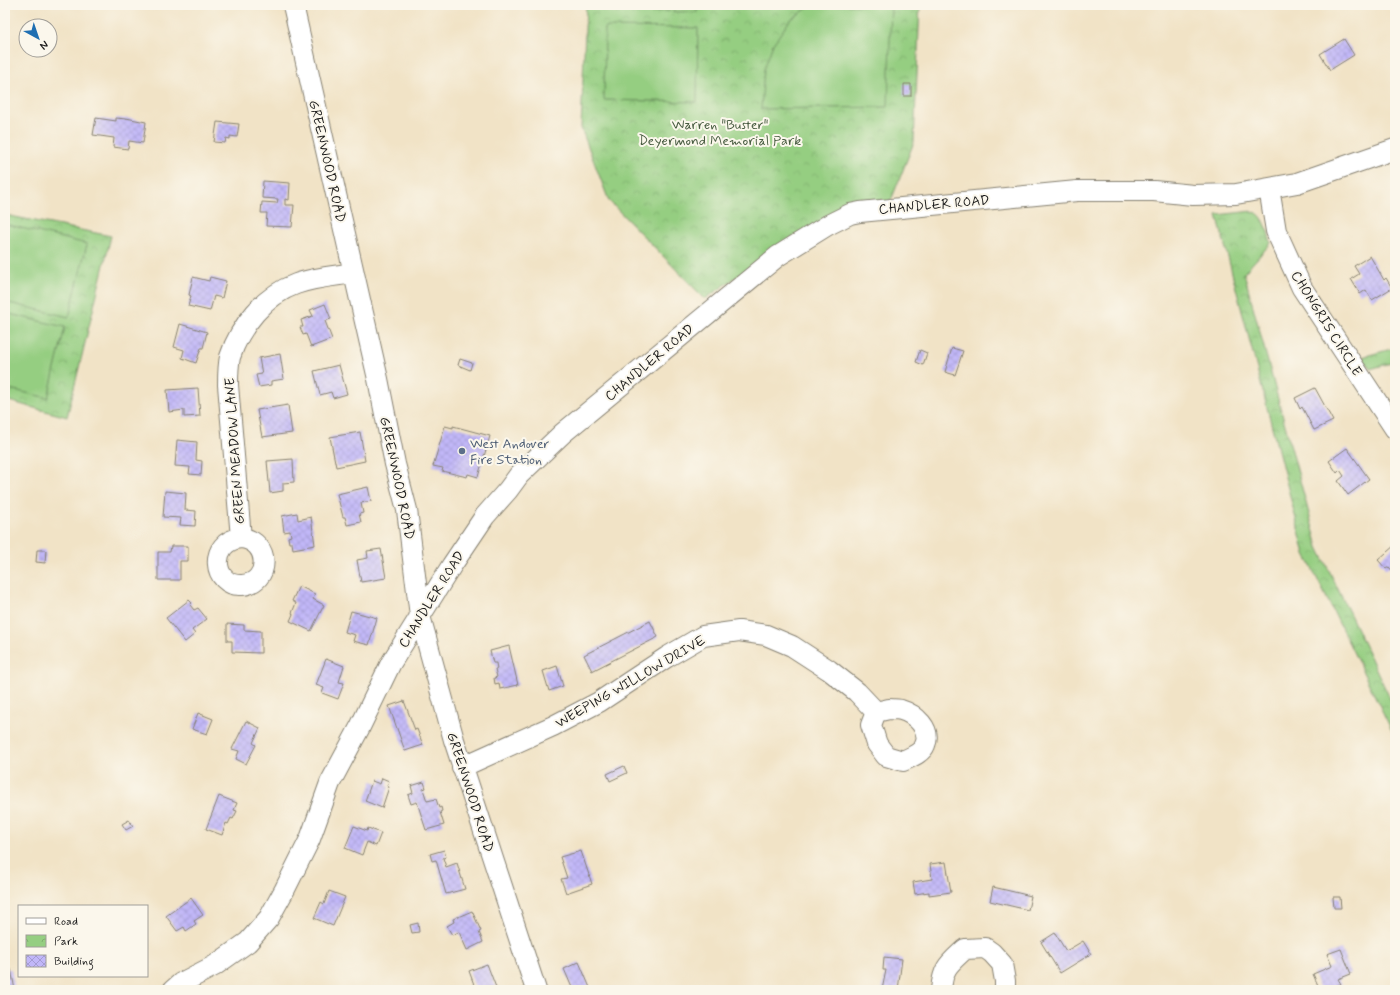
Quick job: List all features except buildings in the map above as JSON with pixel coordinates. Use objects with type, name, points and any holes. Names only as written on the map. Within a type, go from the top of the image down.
[{"type":"street","name":"GREENWOOD ROAD","points":[[293,5],[378,379],[395,464],[407,510],[420,616],[462,767],[536,990]]},
{"type":"street","name":"CHANDLER ROAD","points":[[173,990],[181,983],[214,966],[248,942],[269,918],[310,839],[330,783],[360,727],[391,663],[452,565],[485,516],[519,475],[563,433],[778,256],[828,225],[850,214],[860,212],[1078,191],[1154,192],[1193,195],[1236,194],[1297,183],[1395,149]]},
{"type":"street","name":"CHONGRIS CIRCLE","points":[[1269,188],[1276,231],[1302,288],[1395,429]]},
{"type":"street","name":"GREEN MEADOW LANE","points":[[241,538],[228,385],[230,358],[235,345],[243,329],[252,317],[265,303],[278,293],[294,284],[310,279],[354,273]]},
{"type":"street","name":"WEEPING WILLOW DRIVE","points":[[462,767],[553,726],[599,702],[667,657],[702,636],[738,631],[766,635],[792,646],[829,670],[857,692],[876,712]]},
{"type":"street","points":[[941,990],[942,980],[948,965],[965,949],[985,948],[1002,964],[1005,990]]},
{"type":"green space","name":"Warren \"Buster\" Deyermond Memorial Park","points":[[586,5],[920,5],[914,142],[890,203],[796,235],[705,299],[609,201],[581,128]]},
{"type":"green space","points":[[603,5],[697,5],[697,12],[603,10]]},
{"type":"green space","points":[[812,5],[891,5],[888,107],[761,109],[764,69],[773,44],[790,20]]},
{"type":"green space","points":[[605,27],[698,28],[697,102],[604,100]]},
{"type":"green space","points":[[1253,211],[1261,216],[1271,243],[1244,273],[1318,547],[1395,709],[1395,737],[1305,554],[1217,215]]},
{"type":"green space","points":[[5,215],[111,236],[67,417],[5,400]]},
{"type":"green space","points":[[5,224],[87,244],[69,317],[5,302]]},
{"type":"green space","points":[[5,313],[65,327],[48,398],[5,388]]},
{"type":"green space","points":[[1395,348],[1395,362],[1370,369],[1362,357]]},
{"type":"place","name":"West Andover Fire Station","points":[[462,451]]}]
